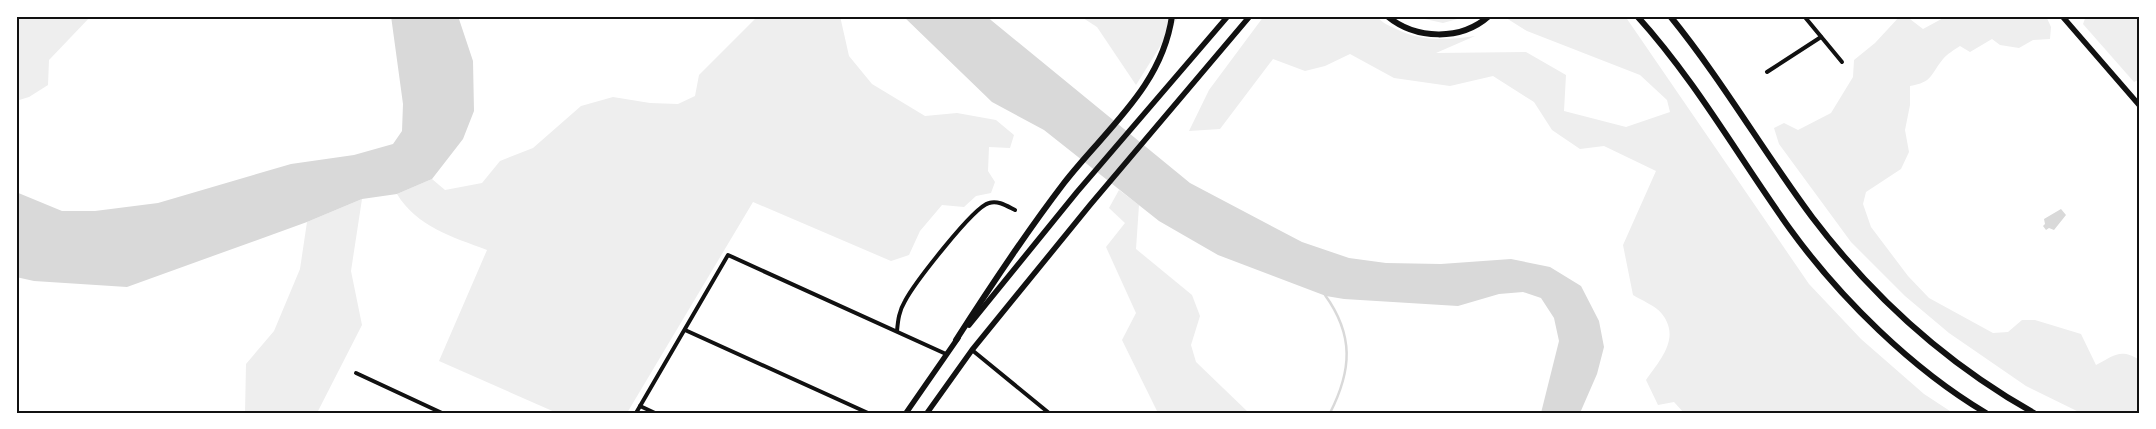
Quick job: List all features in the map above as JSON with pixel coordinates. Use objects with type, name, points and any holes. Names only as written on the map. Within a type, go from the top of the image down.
[{"type":"highway","points":[[956,340],[1026,234],[1066,181],[1141,93],[1152,75],[1166,42],[1172,16]]},
{"type":"highway","points":[[1387,16],[1413,30],[1436,35],[1468,30],[1490,16]]},
{"type":"highway","points":[[1638,16],[1697,91],[1790,229],[1838,288],[1921,366],[1986,413]]},
{"type":"highway","points":[[1670,16],[1717,77],[1811,215],[1857,272],[1882,298],[1966,370],[2035,413]]},
{"type":"main road","points":[[906,413],[956,340],[1077,192],[1228,16]]},
{"type":"main road","points":[[926,413],[972,350],[1090,205],[1250,16]]},
{"type":"main road","points":[[2062,16],[2140,106]]},
{"type":"street","points":[[1804,16],[1842,62]]},
{"type":"street","points":[[1766,72],[1821,37]]},
{"type":"street","points":[[897,331],[899,316],[908,296],[968,221],[983,206],[991,202],[1001,203],[1014,210]]},
{"type":"street","points":[[636,413],[728,255],[946,354]]},
{"type":"street","points":[[684,330],[868,413]]},
{"type":"street","points":[[972,350],[1049,413]]},
{"type":"street","points":[[356,373],[442,413]]},
{"type":"street","points":[[640,406],[655,413]]},
{"type":"shaded area","points":[[16,16],[91,16],[49,60],[48,85],[29,97],[16,101]]},
{"type":"shaded area","points":[[391,16],[458,16],[473,61],[474,111],[463,139],[432,179],[397,194],[362,199],[307,222],[127,287],[34,281],[16,277],[16,192],[62,211],[95,211],[158,203],[291,164],[354,155],[393,144],[402,131],[403,104]]},
{"type":"shaded area","points":[[758,16],[840,16],[849,56],[872,84],[925,116],[957,113],[996,120],[1014,135],[1010,148],[989,147],[988,171],[995,182],[991,193],[976,196],[964,207],[942,205],[920,231],[909,255],[891,261],[753,202],[627,413],[557,413],[439,361],[487,250],[437,230],[425,223],[405,205],[397,194],[432,179],[445,190],[482,183],[500,161],[533,148],[581,106],[613,97],[650,103],[678,104],[695,96],[699,75]]},
{"type":"shaded area","points":[[903,16],[986,16],[1190,183],[1302,242],[1349,258],[1386,263],[1441,264],[1511,259],[1550,267],[1581,286],[1599,321],[1604,347],[1597,374],[1580,413],[1541,413],[1559,341],[1554,318],[1541,298],[1523,292],[1499,294],[1458,306],[1344,299],[1326,296],[1218,255],[1159,221],[1044,130],[992,102]]},
{"type":"shaded area","points":[[1080,16],[1179,16],[1136,85],[1097,27]]},
{"type":"shaded area","points":[[1264,16],[1377,16],[1388,25],[1415,36],[1445,39],[1475,36],[1436,53],[1526,52],[1566,75],[1564,111],[1626,127],[1670,112],[1667,100],[1640,75],[1527,31],[1503,16],[1625,16],[1809,284],[1861,339],[1924,394],[1953,413],[1684,413],[1674,402],[1658,405],[1646,380],[1662,357],[1669,340],[1669,332],[1662,314],[1633,295],[1623,245],[1656,171],[1604,146],[1580,149],[1552,130],[1534,102],[1493,76],[1450,86],[1394,78],[1350,54],[1325,66],[1305,71],[1273,59],[1220,129],[1189,131],[1209,90]]},
{"type":"shaded area","points":[[1411,16],[1468,16],[1443,23]]},
{"type":"shaded area","points":[[1900,16],[1906,16],[1923,29],[1947,16],[2046,16],[2051,27],[2050,39],[2033,40],[2019,48],[2000,45],[1992,39],[1970,52],[1960,46],[1945,57],[1927,80],[1910,86],[1910,105],[1905,130],[1909,152],[1901,169],[1866,192],[1863,204],[1871,227],[1908,276],[1929,298],[1993,333],[2008,332],[2022,320],[2035,320],[2081,334],[2096,365],[2118,354],[2127,354],[2140,360],[2140,413],[2081,413],[2026,386],[1949,333],[1905,296],[1851,242],[1779,144],[1774,128],[1784,123],[1798,130],[1831,113],[1853,77],[1854,60],[1875,43]]},
{"type":"shaded area","points":[[2086,16],[2140,16],[2140,79],[2134,82],[2083,24]]},
{"type":"shaded area","points":[[1119,190],[1139,205],[1136,249],[1192,295],[1200,316],[1191,345],[1196,362],[1249,413],[1158,413],[1122,340],[1136,313],[1106,247],[1125,223],[1109,208]]},
{"type":"shaded area","points":[[362,199],[351,271],[362,325],[317,413],[245,413],[246,364],[274,331],[300,269],[307,222]]},
{"type":"shaded area","points":[[2061,209],[2066,215],[2054,230],[2049,228],[2046,230],[2043,226],[2045,224],[2044,219]]},
{"type":"waterway","points":[[1325,295],[1341,324],[1347,353],[1343,382],[1330,413]]}]
